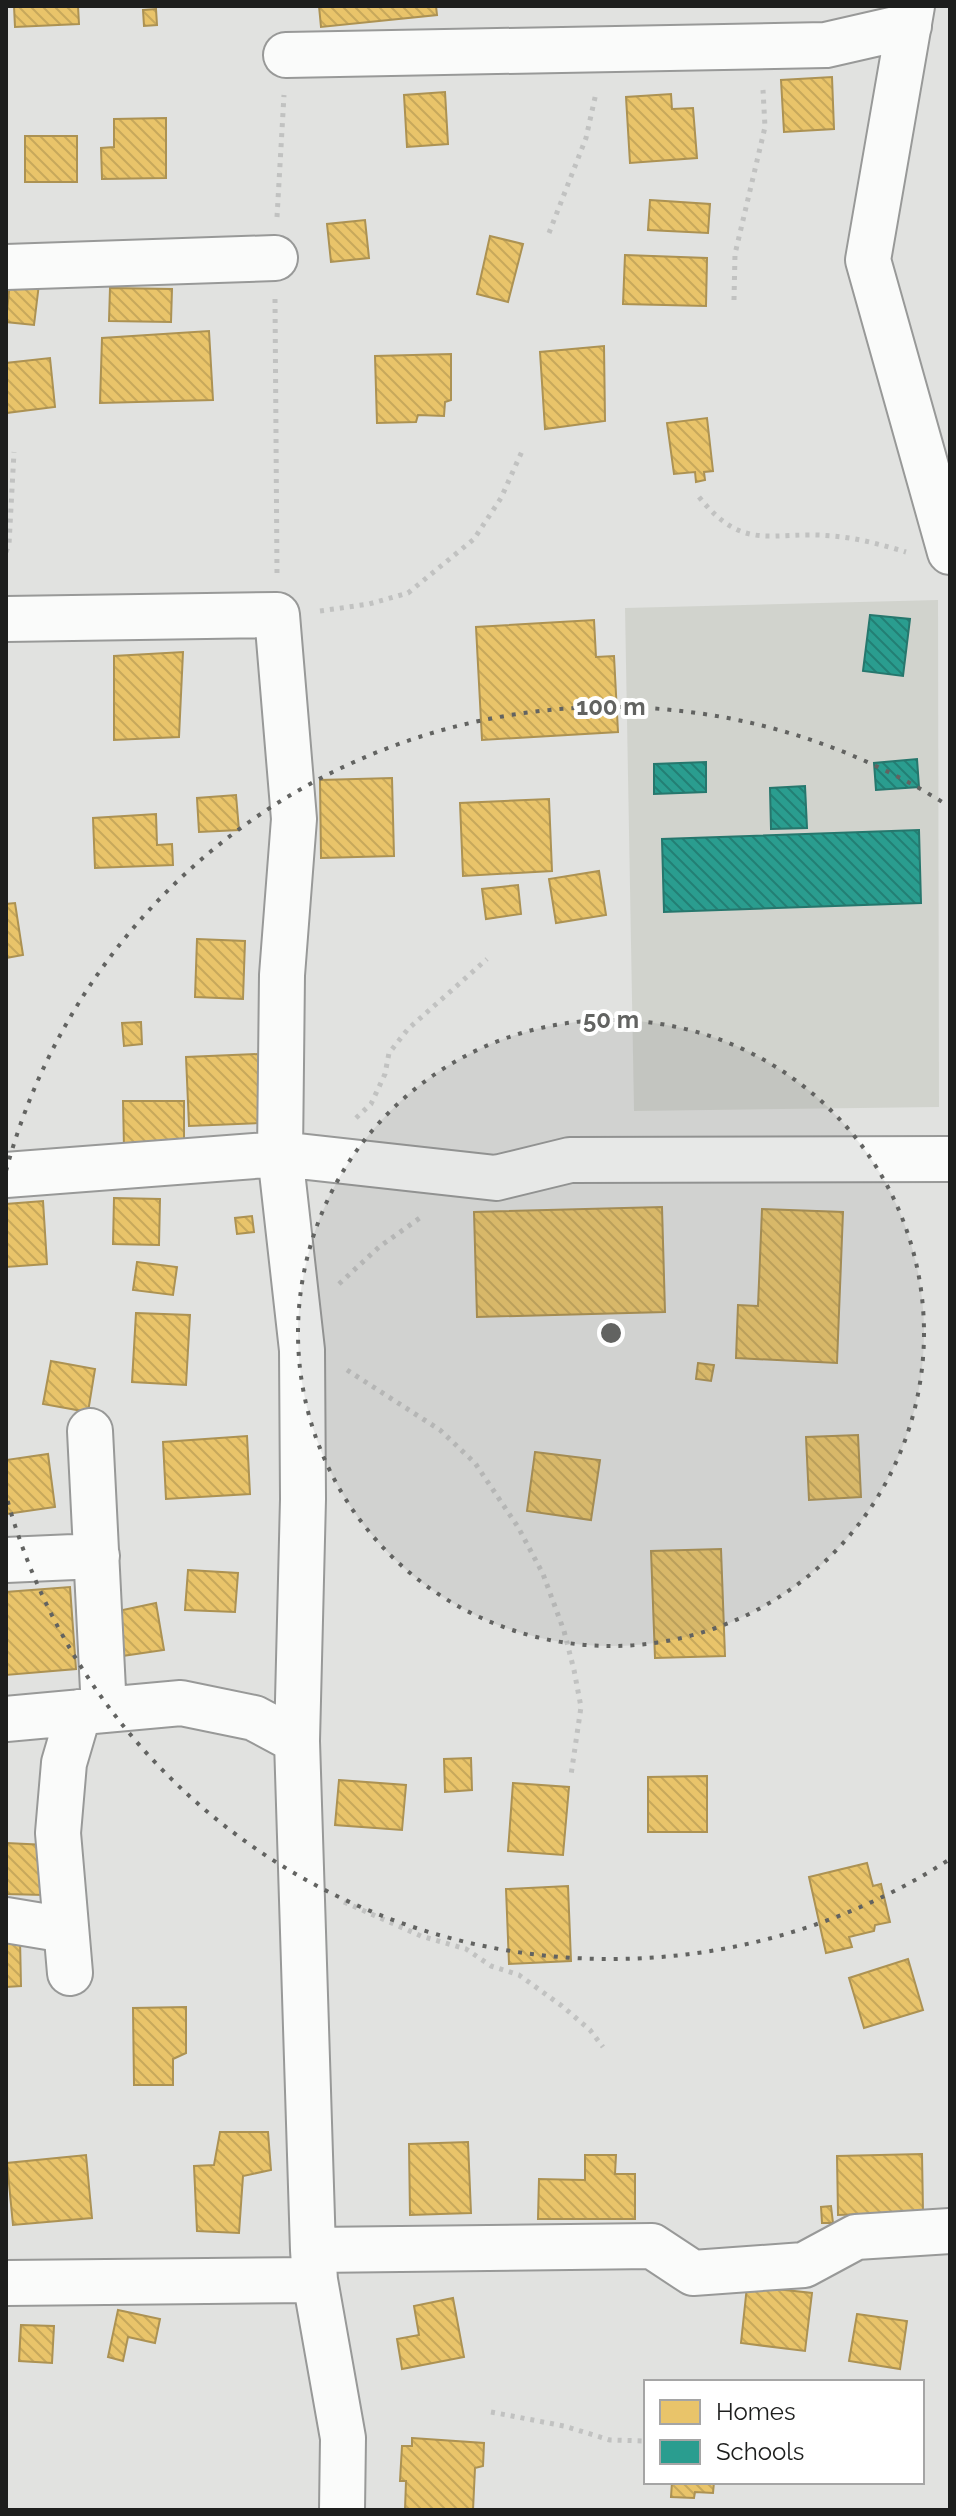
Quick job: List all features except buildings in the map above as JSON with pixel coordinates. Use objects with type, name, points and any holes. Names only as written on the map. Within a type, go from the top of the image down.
[{"type":"street","points":[[286,55],[826,45],[911,16],[868,260],[934,554]]},
{"type":"street","points":[[6,267],[275,258]]},
{"type":"street","points":[[6,619],[277,615],[294,819],[282,975],[302,1342],[303,1499],[297,1741],[314,2265],[343,2438],[342,2510]]},
{"type":"street","points":[[6,1175],[291,1155],[496,1178],[570,1160],[950,1159]]},
{"type":"street","points":[[70,1973],[58,1833],[64,1763],[92,1711],[97,1556],[90,1431]]},
{"type":"street","points":[[6,1560],[97,1556]]},
{"type":"street","points":[[6,1719],[181,1703],[254,1718],[297,1741]]},
{"type":"street","points":[[6,1920],[66,1930]]},
{"type":"street","points":[[6,2315],[20,2282],[652,2246],[693,2273],[804,2265],[856,2237],[950,2231]]},
{"type":"path","points":[[734,300],[735,254],[765,127],[760,46]]},
{"type":"path","points":[[549,233],[586,138],[601,69],[610,49]]},
{"type":"path","points":[[286,55],[275,258],[277,615],[369,604],[408,593],[474,539],[501,498],[523,449]]},
{"type":"path","points":[[6,552],[14,452]]},
{"type":"path","points":[[699,497],[716,518],[740,533],[834,536],[934,554]]},
{"type":"path","points":[[291,1155],[343,1129],[371,1104],[385,1074],[389,1053],[408,1029],[487,959]]},
{"type":"path","points":[[434,1209],[355,1267],[307,1316],[302,1342],[440,1430],[475,1463],[500,1497],[543,1574],[564,1631],[581,1707],[571,1775]]},
{"type":"path","points":[[302,1871],[334,1897],[421,1936],[466,1949],[491,1966],[519,1975],[562,2006],[590,2030],[603,2047]]},
{"type":"path","points":[[491,2412],[564,2426],[610,2440],[644,2441]]},
{"type":"shaded area","points":[[938,600],[939,1107],[634,1111],[625,608]]}]
